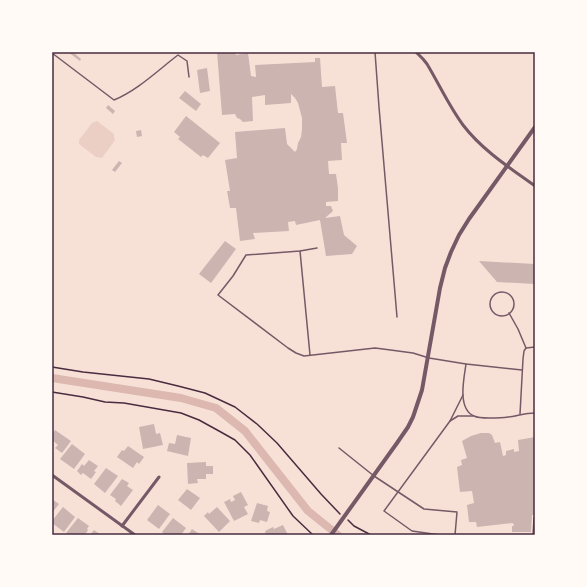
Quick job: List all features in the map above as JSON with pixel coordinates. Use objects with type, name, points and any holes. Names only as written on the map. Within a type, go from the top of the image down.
[{"type":"street","points":[[416,52],[428,64],[454,113],[465,128],[480,144],[535,186]]},
{"type":"street","points":[[331,535],[374,476],[408,427],[413,417],[422,390],[429,358],[440,288],[451,252],[469,219],[535,127]]},
{"type":"street","points":[[52,475],[135,535]]},
{"type":"street","points":[[122,526],[159,477]]},
{"type":"lane","points":[[375,52],[379,115],[397,317]]},
{"type":"lane","points":[[52,53],[114,100],[141,85],[178,55],[187,61],[189,77]]},
{"type":"lane","points":[[317,248],[300,251],[246,255],[233,276],[218,295],[292,350],[304,356],[380,348],[466,364],[522,370]]},
{"type":"lane","points":[[300,251],[310,355]]},
{"type":"lane","points":[[497,292],[505,292],[511,296],[513,300],[513,307],[509,313],[498,315],[492,310],[490,302],[497,292]]},
{"type":"lane","points":[[509,313],[526,348],[524,351],[522,370],[520,414]]},
{"type":"lane","points":[[526,348],[535,347]]},
{"type":"lane","points":[[440,535],[412,530],[384,511],[450,421],[462,395],[466,364]]},
{"type":"lane","points":[[462,395],[465,406],[473,416]]},
{"type":"lane","points":[[450,421],[458,416],[507,418],[520,414],[535,413]]},
{"type":"lane","points":[[339,448],[374,476],[424,509],[457,512],[455,535]]},
{"type":"lane","points":[[534,518],[534,534]]},
{"type":"path","points":[[52,367],[149,379],[205,393],[235,407],[257,424],[277,443],[321,494],[344,517],[354,526],[372,535]]},
{"type":"path","points":[[52,392],[105,402],[124,403],[181,413],[199,420],[236,440],[250,455],[293,516],[313,535]]},
{"type":"shaded area","points":[[97,121],[114,134],[115,140],[102,158],[96,157],[79,144],[79,140],[92,123]]},
{"type":"building","points":[[68,52],[73,52],[81,59],[80,61]]},
{"type":"building","points":[[217,52],[235,52],[236,55],[248,53],[251,76],[256,77],[255,65],[315,62],[315,58],[320,58],[322,87],[335,86],[338,113],[343,113],[347,143],[341,143],[342,160],[328,161],[329,174],[336,174],[338,201],[326,202],[326,206],[331,206],[333,211],[325,218],[340,216],[344,235],[357,246],[352,254],[326,256],[320,220],[296,225],[295,221],[288,222],[289,231],[253,233],[255,239],[240,241],[236,208],[230,208],[227,191],[230,191],[225,160],[237,158],[235,132],[285,128],[287,144],[295,152],[301,137],[302,118],[298,103],[291,94],[291,103],[265,105],[265,95],[252,97],[253,121],[243,122],[237,118],[235,114],[222,115]]},
{"type":"building","points":[[207,68],[210,91],[200,93],[197,70]]},
{"type":"building","points":[[185,91],[201,104],[196,111],[179,98]]},
{"type":"building","points":[[108,105],[115,111],[113,114],[106,108]]},
{"type":"building","points":[[186,116],[220,143],[208,158],[203,155],[201,157],[178,139],[180,137],[174,132]]},
{"type":"building","points":[[141,130],[142,136],[137,137],[136,131]]},
{"type":"building","points":[[119,161],[122,163],[115,172],[112,170]]},
{"type":"building","points":[[225,241],[236,249],[211,283],[199,274]]},
{"type":"building","points":[[479,261],[535,264],[535,284],[497,282]]},
{"type":"building","points":[[154,424],[156,434],[160,433],[163,445],[143,449],[139,427]]},
{"type":"building","points":[[55,430],[71,441],[62,453],[55,448],[58,445],[52,440],[52,434]]},
{"type":"building","points":[[481,433],[489,433],[492,435],[495,443],[500,442],[503,456],[506,455],[506,451],[514,449],[514,452],[519,451],[518,440],[535,437],[535,515],[532,515],[531,532],[512,532],[512,526],[514,526],[513,523],[477,527],[476,522],[469,522],[467,505],[474,503],[472,491],[460,492],[457,467],[462,465],[461,460],[467,458],[462,441]]},
{"type":"building","points":[[177,435],[191,438],[188,456],[167,451],[169,443],[175,444]]},
{"type":"building","points":[[72,444],[85,454],[74,469],[60,459]]},
{"type":"building","points":[[128,446],[144,457],[139,464],[137,462],[133,468],[117,457],[122,450],[124,451]]},
{"type":"building","points":[[89,460],[98,466],[91,479],[83,473],[81,475],[77,471],[82,464],[84,466]]},
{"type":"building","points":[[206,462],[206,466],[213,466],[213,474],[206,474],[206,479],[197,479],[198,483],[188,484],[187,463]]},
{"type":"building","points":[[106,468],[118,476],[105,493],[94,484]]},
{"type":"building","points":[[122,479],[129,483],[127,486],[133,490],[121,506],[115,501],[116,499],[110,495]]},
{"type":"building","points":[[187,489],[200,498],[191,510],[178,500]]},
{"type":"building","points":[[241,492],[248,505],[244,507],[248,514],[234,521],[224,502],[230,499],[231,502],[235,500],[233,496]]},
{"type":"building","points":[[52,499],[59,504],[52,513]]},
{"type":"building","points":[[257,503],[268,506],[267,511],[270,512],[267,522],[260,520],[259,523],[251,521]]},
{"type":"building","points":[[158,505],[170,514],[159,529],[147,520]]},
{"type":"building","points":[[63,507],[75,517],[64,532],[52,523]]},
{"type":"building","points":[[217,507],[230,521],[219,532],[204,516],[208,512],[209,514]]},
{"type":"building","points":[[78,518],[89,526],[87,529],[88,530],[85,535],[69,535],[66,533]]},
{"type":"building","points":[[173,518],[186,528],[181,535],[165,535],[162,532]]},
{"type":"building","points":[[283,525],[288,535],[266,535],[265,531],[273,527],[274,529]]},
{"type":"building","points":[[192,529],[201,535],[188,535]]},
{"type":"building","points":[[94,530],[101,535],[90,535]]},
{"type":"waterway","points":[[52,378],[181,398],[216,408],[245,431],[308,511],[338,535]]}]
